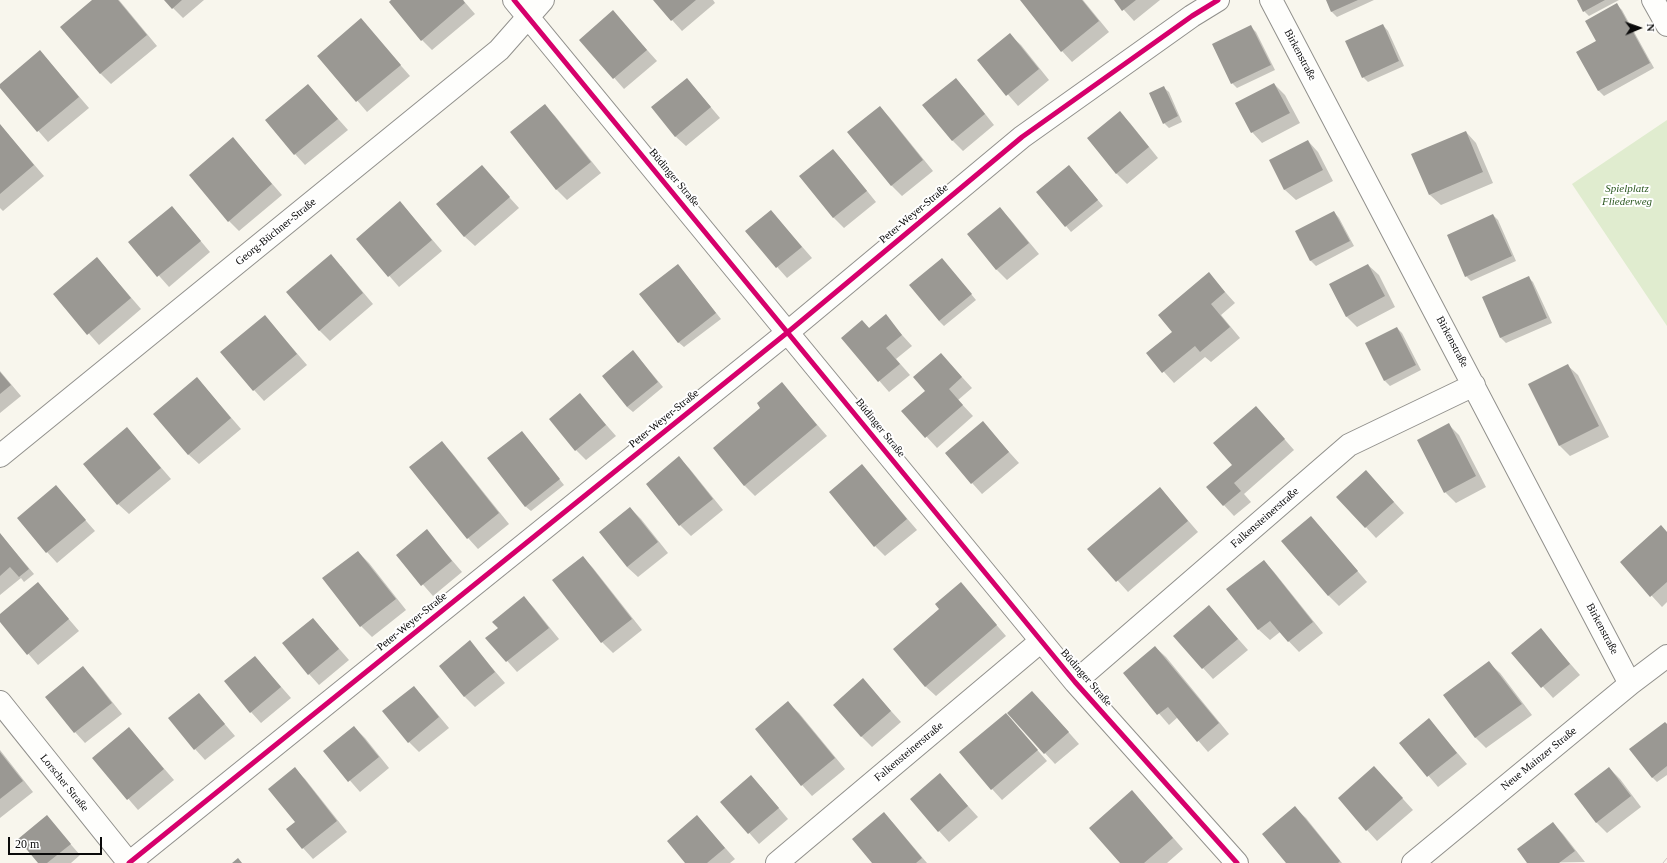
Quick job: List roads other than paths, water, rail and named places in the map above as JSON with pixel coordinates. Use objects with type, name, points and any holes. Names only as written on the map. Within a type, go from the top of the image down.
[{"type":"street","name":"Büdinger Straße","points":[[514,0],[1075,682],[1237,863]]},
{"type":"street","name":"Georg-Büchner-Straße","points":[[0,456],[499,50],[543,0]]},
{"type":"street","name":"Peter-Weyer-Straße","points":[[129,863],[788,332],[1022,137],[1192,16],[1218,0]]},
{"type":"street","name":"Birkenstraße","points":[[1272,0],[1630,684]]},
{"type":"street","points":[[1653,0],[1667,25]]},
{"type":"street","name":"Falkensteinerstraße","points":[[1075,682],[1349,445],[1474,385]]},
{"type":"street","name":"Falkensteinerstraße","points":[[777,863],[1041,641]]},
{"type":"street","name":"Neue Mainzer Straße","points":[[1413,863],[1630,684],[1667,656]]},
{"type":"street","name":"Lorscher Straße","points":[[0,702],[129,863]]},
{"type":"tram line","points":[[1663,863],[1667,858]]},
{"type":"park label","name":"Spielplatz Fliederweg","points":[[1627,195]]}]
